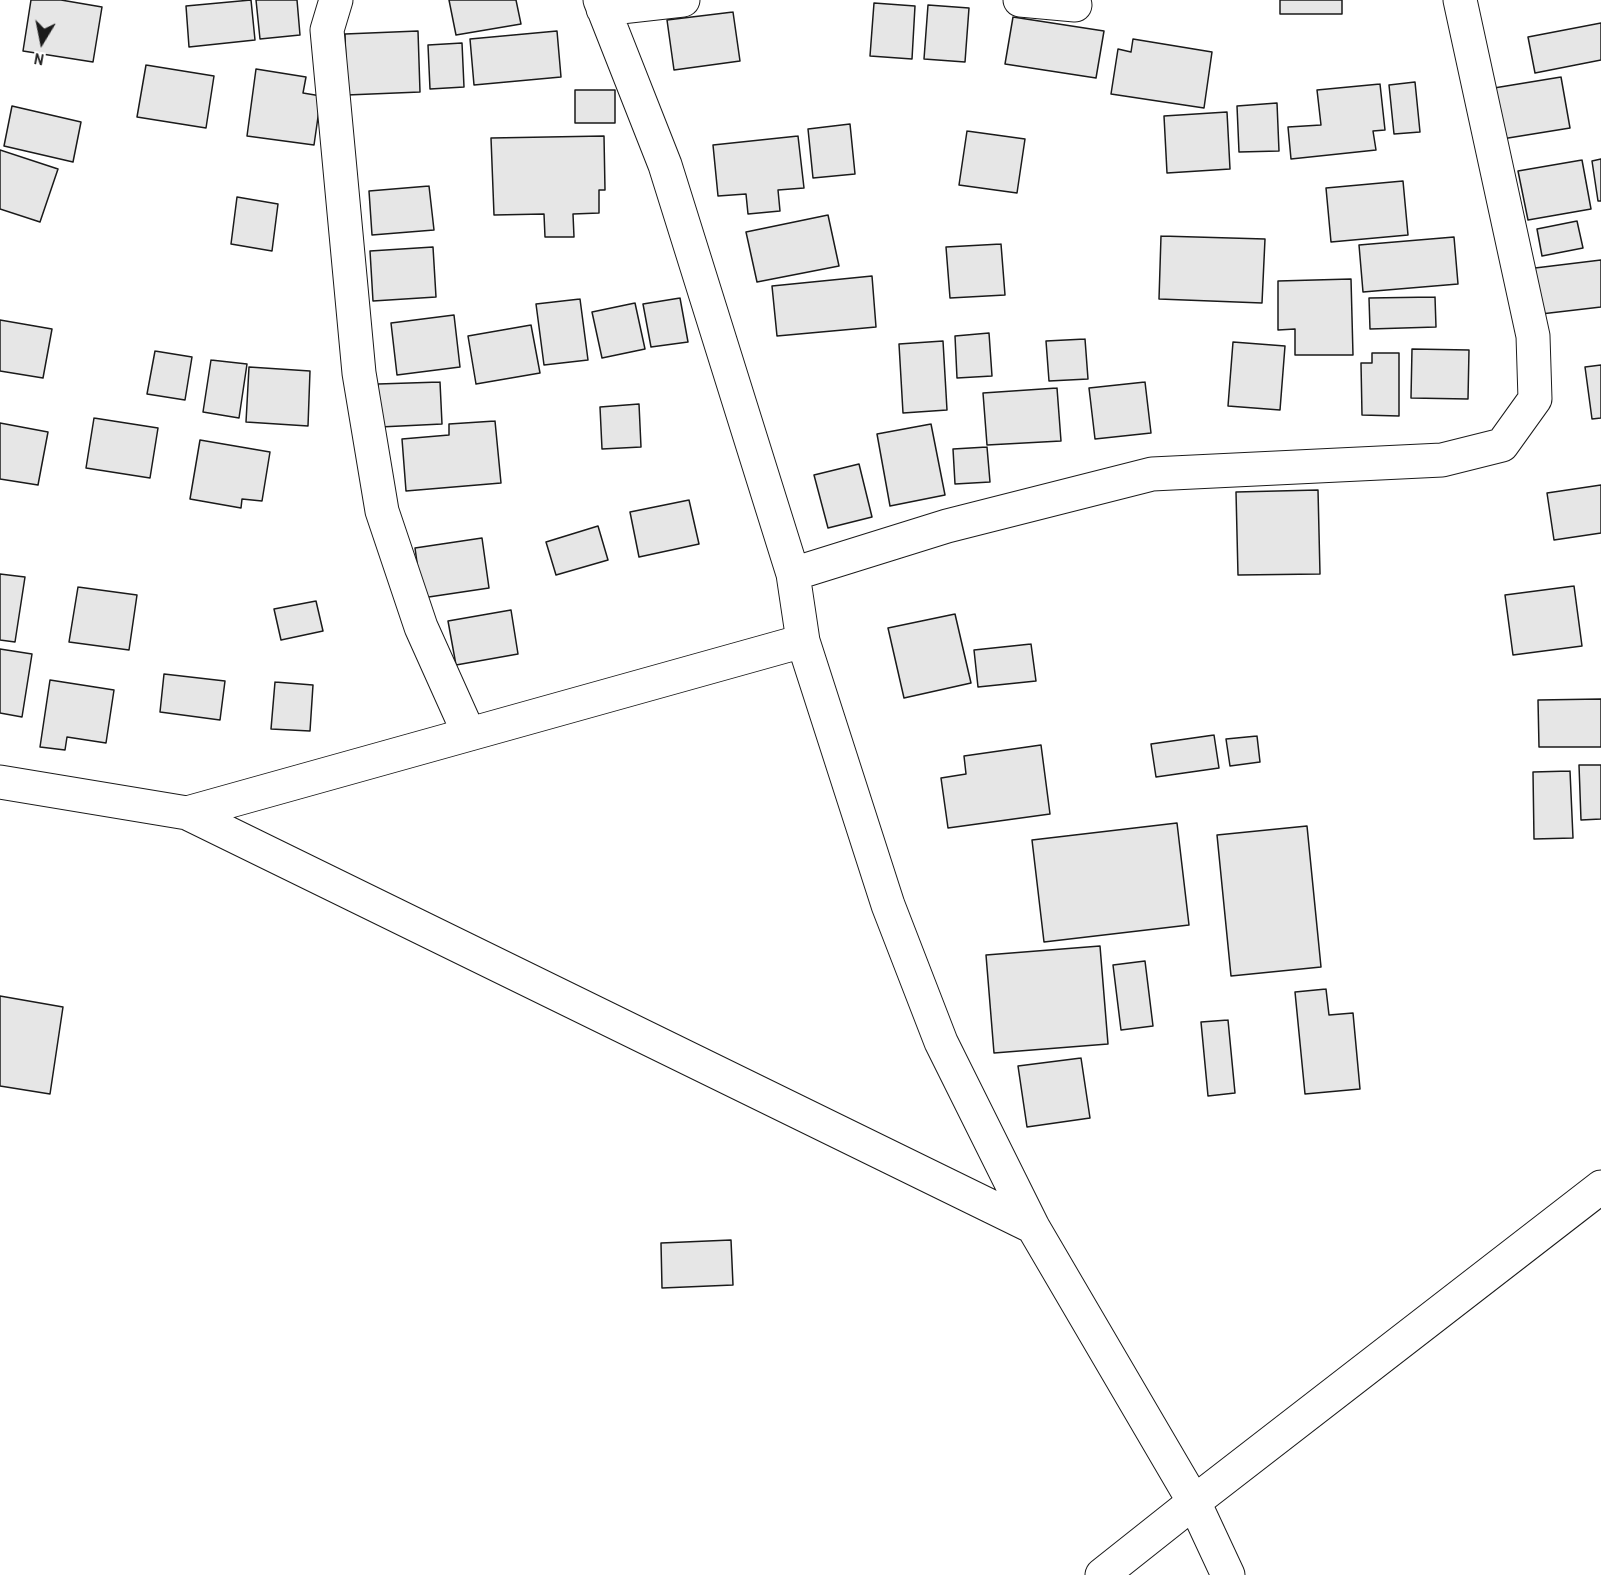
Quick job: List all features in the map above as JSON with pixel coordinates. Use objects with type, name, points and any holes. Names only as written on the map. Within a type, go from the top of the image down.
[{"type":"street","points":[[336,0],[327,30],[359,373],[382,511],[421,627],[469,734]]},
{"type":"street","points":[[683,0],[602,5],[665,165],[793,574],[803,641],[888,905],[941,1042],[1033,1227],[1194,1502],[1228,1575]]},
{"type":"street","points":[[1020,0],[1075,4]]},
{"type":"street","points":[[793,574],[947,526],[1152,474],[1442,460],[1503,445],[1534,399],[1533,336],[1460,0]]},
{"type":"street","points":[[187,813],[803,641]]},
{"type":"street","points":[[0,782],[187,813],[1033,1227]]},
{"type":"street","points":[[1102,1575],[1601,1187]]},
{"type":"building","points":[[31,0],[61,0],[102,7],[93,62],[23,51]]},
{"type":"building","points":[[251,0],[255,40],[189,47],[186,6]]},
{"type":"building","points":[[256,0],[297,0],[300,35],[260,39]]},
{"type":"building","points":[[449,0],[516,0],[521,24],[456,35]]},
{"type":"building","points":[[1280,0],[1342,0],[1342,14],[1280,14]]},
{"type":"building","points":[[874,3],[915,6],[912,59],[870,56]]},
{"type":"building","points":[[928,5],[969,8],[965,62],[924,59]]},
{"type":"building","points":[[733,12],[740,61],[674,70],[667,20]]},
{"type":"building","points":[[1013,17],[1104,31],[1096,78],[1005,64]]},
{"type":"building","points":[[1601,23],[1601,60],[1535,73],[1528,37]]},
{"type":"building","points":[[418,31],[420,92],[347,95],[345,34]]},
{"type":"building","points":[[557,31],[561,77],[474,85],[470,39]]},
{"type":"building","points":[[1133,39],[1212,52],[1204,108],[1111,94],[1118,49],[1131,52]]},
{"type":"building","points":[[462,43],[464,87],[430,89],[428,45]]},
{"type":"building","points":[[146,65],[214,76],[206,128],[137,117]]},
{"type":"building","points":[[256,69],[306,77],[303,93],[321,96],[314,145],[247,136]]},
{"type":"building","points":[[1561,77],[1570,128],[1502,139],[1494,88]]},
{"type":"building","points":[[1415,82],[1420,132],[1394,134],[1389,85]]},
{"type":"building","points":[[1380,84],[1385,130],[1373,131],[1376,150],[1291,159],[1288,127],[1321,125],[1317,90]]},
{"type":"building","points":[[575,90],[615,90],[615,123],[575,123]]},
{"type":"building","points":[[1277,103],[1279,151],[1239,152],[1237,106]]},
{"type":"building","points":[[12,106],[81,122],[73,162],[4,146]]},
{"type":"building","points":[[1227,112],[1230,169],[1167,173],[1164,116]]},
{"type":"building","points":[[850,124],[855,174],[813,178],[808,129]]},
{"type":"building","points":[[967,131],[1025,139],[1017,193],[959,185]]},
{"type":"building","points":[[604,136],[605,190],[599,190],[599,213],[573,214],[574,237],[545,237],[544,214],[494,215],[491,138]]},
{"type":"building","points":[[798,136],[804,188],[778,190],[780,211],[748,214],[746,194],[718,196],[713,145]]},
{"type":"building","points":[[0,150],[58,169],[40,222],[0,209]]},
{"type":"building","points":[[1601,159],[1601,201],[1598,201],[1592,161]]},
{"type":"building","points":[[1582,160],[1591,209],[1528,220],[1518,171]]},
{"type":"building","points":[[1403,181],[1408,235],[1331,242],[1326,188]]},
{"type":"building","points":[[429,186],[434,230],[372,235],[369,191]]},
{"type":"building","points":[[237,197],[278,204],[272,251],[231,244]]},
{"type":"building","points":[[828,215],[839,266],[757,282],[746,232]]},
{"type":"building","points":[[1577,221],[1583,248],[1542,256],[1537,229]]},
{"type":"building","points":[[1161,236],[1265,239],[1262,303],[1159,299]]},
{"type":"building","points":[[1454,237],[1458,284],[1363,292],[1359,245]]},
{"type":"building","points":[[1001,244],[1005,295],[950,298],[946,247]]},
{"type":"building","points":[[433,247],[436,297],[373,301],[370,251]]},
{"type":"building","points":[[1601,260],[1601,307],[1541,314],[1535,268]]},
{"type":"building","points":[[872,276],[876,327],[777,336],[772,286]]},
{"type":"building","points":[[1351,279],[1353,355],[1295,355],[1295,329],[1278,330],[1278,281]]},
{"type":"building","points":[[1435,297],[1436,327],[1370,329],[1369,298]]},
{"type":"building","points":[[680,298],[688,342],[651,347],[643,304]]},
{"type":"building","points":[[580,299],[588,360],[544,365],[536,304]]},
{"type":"building","points":[[635,303],[645,349],[602,358],[592,312]]},
{"type":"building","points":[[454,315],[460,367],[397,375],[391,323]]},
{"type":"building","points":[[0,320],[52,329],[43,378],[0,371]]},
{"type":"building","points":[[531,325],[540,373],[476,384],[468,336]]},
{"type":"building","points":[[989,333],[992,376],[957,378],[955,336]]},
{"type":"building","points":[[1085,339],[1088,379],[1049,381],[1046,341]]},
{"type":"building","points":[[943,341],[947,410],[903,413],[899,344]]},
{"type":"building","points":[[1233,342],[1285,346],[1280,410],[1228,406]]},
{"type":"building","points":[[1412,349],[1469,350],[1468,399],[1411,398]]},
{"type":"building","points":[[155,351],[192,357],[185,400],[147,394]]},
{"type":"building","points":[[1372,353],[1399,353],[1399,416],[1362,415],[1361,363],[1372,363]]},
{"type":"building","points":[[211,360],[247,364],[239,418],[203,412]]},
{"type":"building","points":[[1601,365],[1601,418],[1592,419],[1585,367]]},
{"type":"building","points":[[249,367],[310,371],[308,426],[246,422]]},
{"type":"building","points":[[440,382],[442,424],[380,427],[378,384]]},
{"type":"building","points":[[1145,382],[1151,433],[1095,439],[1089,388]]},
{"type":"building","points":[[1057,388],[1061,441],[987,445],[983,393]]},
{"type":"building","points":[[639,404],[641,447],[602,449],[600,407]]},
{"type":"building","points":[[94,418],[158,428],[150,478],[86,468]]},
{"type":"building","points":[[495,421],[501,483],[406,491],[402,439],[449,435],[449,424]]},
{"type":"building","points":[[0,423],[48,432],[38,485],[0,479]]},
{"type":"building","points":[[931,424],[945,495],[890,506],[877,434]]},
{"type":"building","points":[[200,440],[270,452],[262,501],[242,499],[241,508],[190,499]]},
{"type":"building","points":[[987,447],[990,482],[955,484],[953,449]]},
{"type":"building","points":[[859,464],[872,517],[828,528],[814,475]]},
{"type":"building","points":[[1601,485],[1601,533],[1554,540],[1547,493]]},
{"type":"building","points":[[1318,490],[1320,574],[1238,575],[1236,492]]},
{"type":"building","points":[[689,500],[699,544],[639,557],[630,512]]},
{"type":"building","points":[[598,526],[608,560],[556,575],[546,542]]},
{"type":"building","points":[[482,538],[489,588],[422,598],[415,548]]},
{"type":"building","points":[[0,574],[25,577],[15,642],[0,640]]},
{"type":"building","points":[[1574,586],[1582,646],[1513,655],[1505,595]]},
{"type":"building","points":[[78,587],[137,595],[129,650],[69,642]]},
{"type":"building","points":[[316,601],[323,631],[281,640],[274,609]]},
{"type":"building","points":[[511,610],[518,654],[456,665],[448,621]]},
{"type":"building","points":[[955,614],[971,683],[904,698],[888,628]]},
{"type":"building","points":[[1031,644],[1036,681],[978,687],[974,650]]},
{"type":"building","points":[[0,649],[32,654],[22,717],[0,713]]},
{"type":"building","points":[[164,674],[225,681],[220,720],[160,712]]},
{"type":"building","points":[[50,680],[114,690],[106,743],[67,737],[65,750],[40,747]]},
{"type":"building","points":[[275,682],[313,685],[310,731],[271,729]]},
{"type":"building","points":[[1601,699],[1601,747],[1539,747],[1538,700]]},
{"type":"building","points":[[1214,735],[1219,768],[1156,777],[1151,744]]},
{"type":"building","points":[[1257,736],[1260,762],[1230,766],[1226,739]]},
{"type":"building","points":[[1041,745],[1050,814],[948,828],[941,778],[966,774],[964,756]]},
{"type":"building","points":[[1579,765],[1601,765],[1601,819],[1581,820]]},
{"type":"building","points":[[1570,771],[1573,838],[1534,839],[1533,772]]},
{"type":"building","points":[[1177,823],[1189,925],[1044,942],[1032,840]]},
{"type":"building","points":[[1307,826],[1321,967],[1231,976],[1217,835]]},
{"type":"building","points":[[1100,946],[1108,1044],[994,1053],[986,955]]},
{"type":"building","points":[[1145,961],[1153,1026],[1121,1030],[1113,965]]},
{"type":"building","points":[[1326,989],[1329,1015],[1353,1013],[1360,1089],[1305,1094],[1295,992]]},
{"type":"building","points":[[0,996],[63,1007],[50,1094],[0,1086]]},
{"type":"building","points":[[1228,1020],[1235,1093],[1208,1096],[1201,1022]]},
{"type":"building","points":[[1081,1058],[1090,1118],[1027,1127],[1018,1066]]},
{"type":"building","points":[[731,1240],[733,1285],[662,1288],[661,1243]]}]
